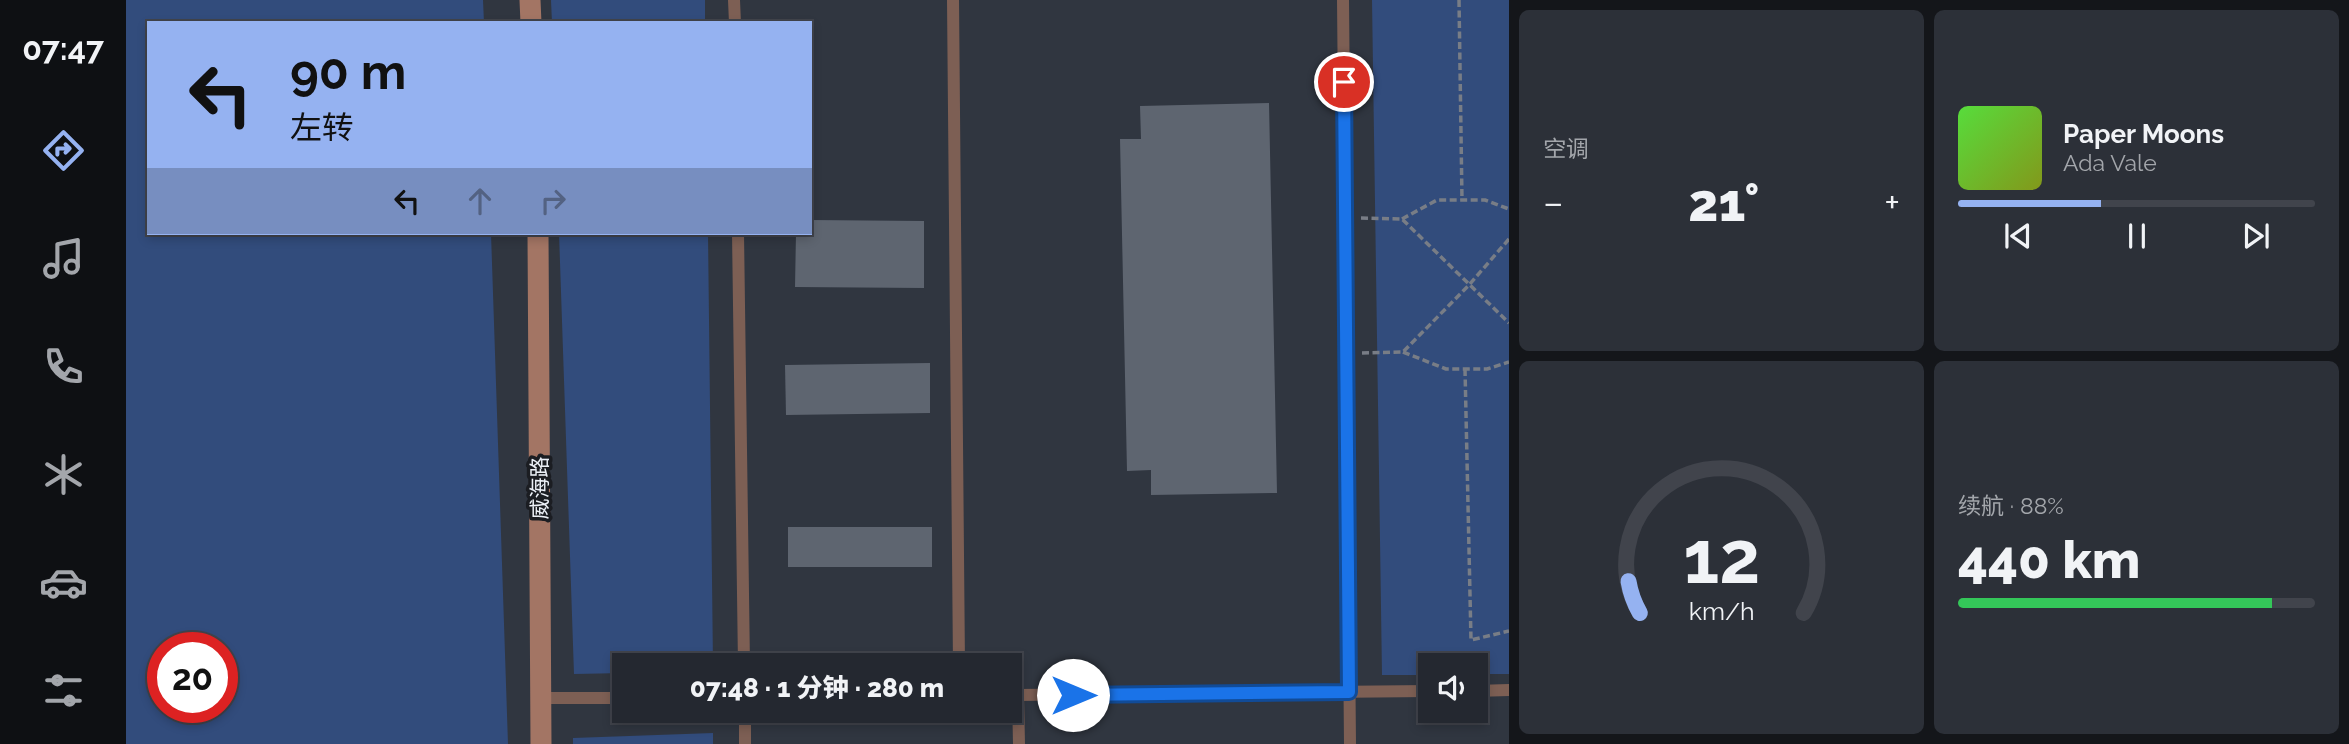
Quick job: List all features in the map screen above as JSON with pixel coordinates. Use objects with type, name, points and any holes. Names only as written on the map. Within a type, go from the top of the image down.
[{"type":"street","points":[[530,0],[531,21]]},
{"type":"street","name":"威海路","points":[[538,235],[541,744]]},
{"type":"lane","points":[[734,0],[735,21]]},
{"type":"lane","points":[[953,0],[959,653]]},
{"type":"lane","points":[[1343,0],[1350,744]]},
{"type":"lane","points":[[738,235],[744,653]]},
{"type":"lane","points":[[1488,691],[1509,690]]},
{"type":"lane","points":[[1022,695],[1418,691]]},
{"type":"lane","points":[[541,698],[612,698]]},
{"type":"lane","points":[[745,723],[745,744]]},
{"type":"lane","points":[[1017,723],[1019,744]]},
{"type":"path","points":[[1459,0],[1462,200]]},
{"type":"path","points":[[1345,218],[1402,219],[1437,200],[1485,200],[1509,209]]},
{"type":"path","points":[[1402,219],[1509,323]]},
{"type":"path","points":[[1404,352],[1509,239]]},
{"type":"path","points":[[1346,354],[1404,352],[1446,369],[1487,369],[1509,362]]},
{"type":"path","points":[[1465,369],[1471,640],[1509,631]]},
{"type":"shaded area","points":[[126,0],[483,0],[484,21],[147,21],[147,235],[491,235],[508,744],[126,744]]},
{"type":"shaded area","points":[[551,0],[705,0],[705,21],[552,21]]},
{"type":"shaded area","points":[[1372,0],[1509,0],[1509,674],[1488,674],[1488,653],[1418,653],[1418,675],[1382,675]]},
{"type":"shaded area","points":[[559,235],[708,235],[713,653],[612,653],[612,673],[574,674]]},
{"type":"shaded area","points":[[713,733],[713,744],[573,744],[573,738]]},
{"type":"building","points":[[1269,103],[1277,493],[1151,495],[1151,470],[1127,471],[1120,139],[1141,139],[1140,106]]},
{"type":"building","points":[[812,220],[924,221],[924,288],[795,287],[796,235],[812,235]]},
{"type":"building","points":[[930,363],[930,413],[786,415],[785,365]]},
{"type":"building","points":[[788,527],[932,527],[932,567],[788,567]]},
{"type":"route","points":[[1073,695],[1349,692],[1344,82]]}]
